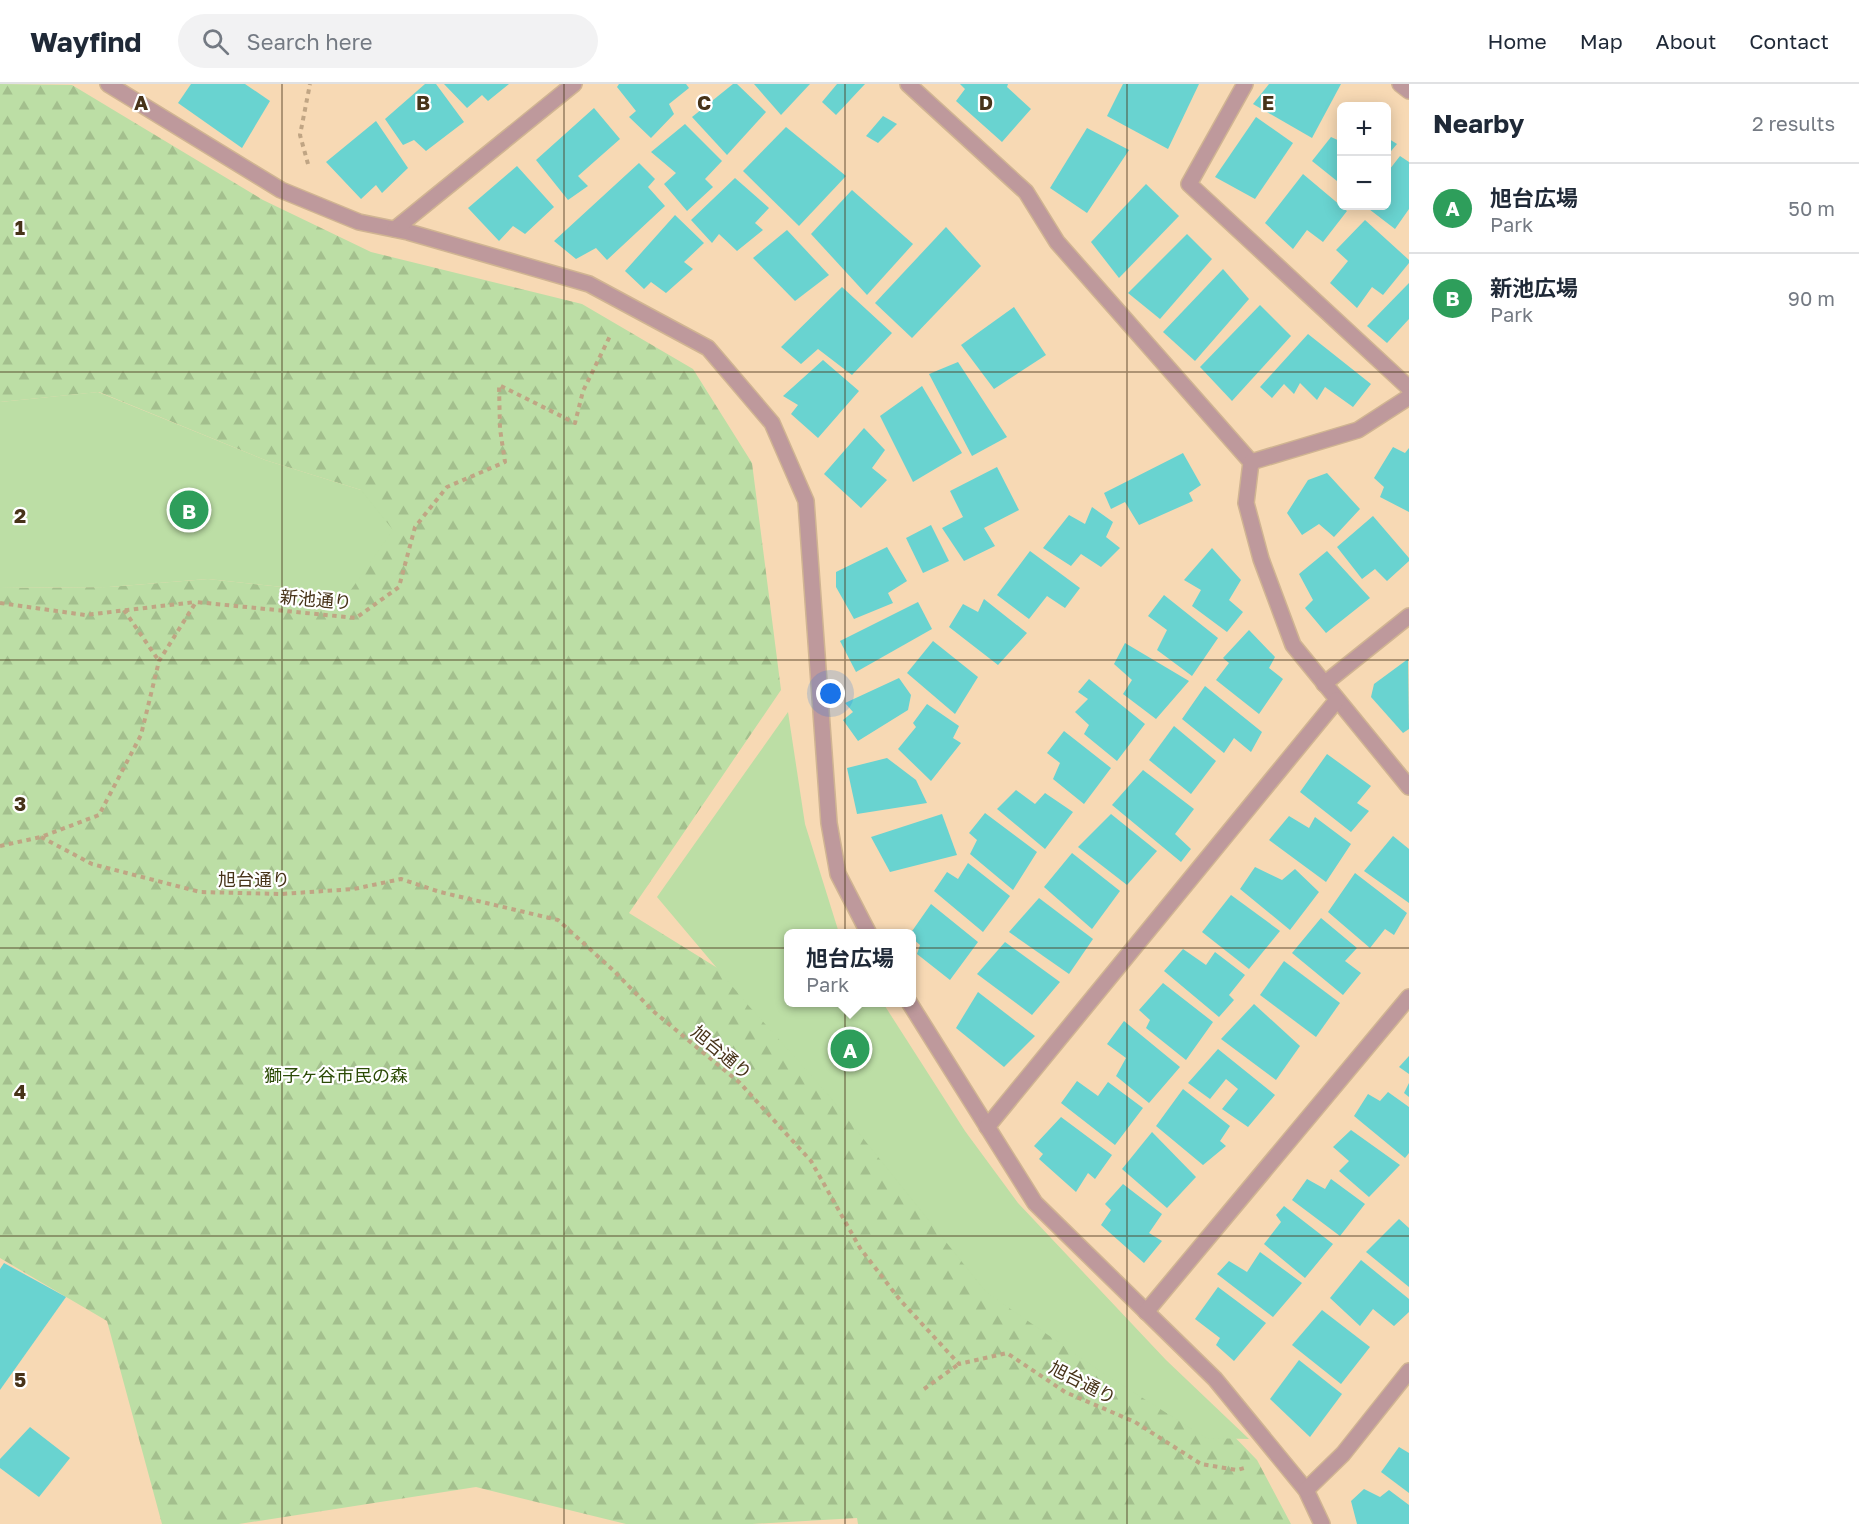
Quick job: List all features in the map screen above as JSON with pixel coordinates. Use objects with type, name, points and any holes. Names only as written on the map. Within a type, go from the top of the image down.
[{"type":"street","points":[[108,84],[281,190],[359,222],[395,229],[589,284],[708,348],[772,423],[806,501],[829,824],[838,874],[867,929]]},
{"type":"street","points":[[395,229],[574,84]]},
{"type":"street","points":[[908,84],[1026,192],[1057,242],[1251,462],[1246,503],[1261,559],[1293,645],[1409,787]]},
{"type":"street","points":[[1245,84],[1189,184],[1409,388]]},
{"type":"street","points":[[1400,84],[1409,91]]},
{"type":"street","points":[[1251,462],[1358,430],[1409,397]]},
{"type":"street","points":[[1324,684],[1409,616]]},
{"type":"street","points":[[987,1127],[1337,700]]},
{"type":"street","points":[[1146,1312],[1409,997]]},
{"type":"street","points":[[912,1007],[1035,1203],[1215,1379],[1306,1490],[1323,1524]]},
{"type":"street","points":[[1306,1490],[1343,1454],[1409,1371]]},
{"type":"path","points":[[310,84],[300,135],[321,205]]},
{"type":"path","name":"新池通り","points":[[196,602],[356,618],[399,587],[415,527],[447,487],[505,462],[500,429],[499,385],[575,423],[583,391],[605,343],[628,305]]},
{"type":"path","points":[[0,603],[85,615],[196,602]]},
{"type":"path","points":[[0,846],[41,837],[99,815],[141,735],[159,661],[196,602]]},
{"type":"path","points":[[124,610],[159,661]]},
{"type":"path","name":"旭台通り","points":[[41,837],[92,864],[200,892],[281,894],[333,891],[401,879],[440,892],[558,920],[614,971],[653,1011],[740,1083],[780,1126],[811,1161],[867,1257],[900,1300],[960,1364],[1007,1353],[1065,1392],[1134,1422],[1202,1464],[1237,1470],[1279,1458]]},
{"type":"path","points":[[924,1389],[960,1364]]},
{"type":"green space","name":"獅子ヶ谷市民の森","points":[[0,84],[72,85],[263,200],[371,252],[582,304],[693,369],[752,463],[781,690],[629,913],[872,1064],[1257,1460],[1291,1524],[858,1524],[857,1518],[752,1524],[626,1524],[476,1487],[239,1524],[162,1524],[107,1321],[0,1258],[0,588],[109,587],[208,579],[348,594],[361,490],[265,460],[99,392],[0,402]]},
{"type":"green space","points":[[98,392],[265,460],[361,490],[393,530],[348,594],[208,579],[109,587],[0,588],[0,402]]},
{"type":"green space","points":[[788,712],[805,824],[838,929],[784,929],[784,1007],[886,1007],[965,1131],[1018,1203],[1166,1360],[1249,1439],[1206,1438],[1100,1371],[986,1292],[826,1092],[748,1005],[657,897]]},
{"type":"building","points":[[191,84],[245,84],[270,101],[242,148],[178,103]]},
{"type":"building","points":[[425,84],[436,84],[464,122],[426,151],[414,140],[403,145],[385,119]]},
{"type":"building","points":[[444,84],[509,84],[488,101],[482,95],[467,108]]},
{"type":"building","points":[[619,84],[686,84],[689,88],[669,104],[674,114],[651,138],[629,117],[636,111],[617,87]]},
{"type":"building","points":[[733,84],[737,84],[766,112],[727,155],[692,117]]},
{"type":"building","points":[[754,84],[810,84],[781,115]]},
{"type":"building","points":[[837,84],[865,84],[836,115],[822,102]]},
{"type":"building","points":[[960,84],[1008,84],[1007,87],[1031,109],[1002,142],[956,101],[965,89]]},
{"type":"building","points":[[1123,84],[1199,84],[1168,149],[1107,116]]},
{"type":"building","points":[[1269,84],[1341,84],[1312,138],[1253,104]]},
{"type":"building","points":[[594,108],[620,139],[578,176],[588,186],[568,200],[536,160]]},
{"type":"building","points":[[883,116],[897,124],[878,143],[866,136]]},
{"type":"building","points":[[1256,117],[1293,143],[1255,199],[1215,177]]},
{"type":"building","points":[[376,121],[408,168],[382,193],[376,185],[361,199],[326,162]]},
{"type":"building","points":[[685,124],[722,161],[705,179],[713,187],[687,211],[664,184],[676,173],[651,152]]},
{"type":"building","points":[[786,127],[846,176],[799,226],[743,171]]},
{"type":"building","points":[[1087,128],[1129,150],[1087,213],[1050,188]]},
{"type":"building","points":[[1331,137],[1337,140],[1337,181],[1312,161]]},
{"type":"building","points":[[1391,140],[1397,144],[1391,151]]},
{"type":"building","points":[[1400,156],[1409,162],[1409,209],[1395,229],[1370,210],[1391,210],[1391,168]]},
{"type":"building","points":[[639,163],[655,179],[648,187],[665,206],[607,260],[596,248],[576,259],[554,241]]},
{"type":"building","points":[[517,166],[554,207],[525,234],[513,226],[499,241],[468,208]]},
{"type":"building","points":[[1303,174],[1337,203],[1337,210],[1347,211],[1323,242],[1307,230],[1293,249],[1265,223]]},
{"type":"building","points":[[735,178],[769,208],[755,223],[763,230],[737,251],[719,234],[712,243],[691,220]]},
{"type":"building","points":[[1146,184],[1179,216],[1119,278],[1091,242]]},
{"type":"building","points":[[852,190],[913,244],[867,295],[811,234]]},
{"type":"building","points":[[675,215],[704,243],[684,262],[693,269],[666,293],[651,282],[644,289],[625,271]]},
{"type":"building","points":[[1365,220],[1409,260],[1409,263],[1383,295],[1372,287],[1357,308],[1330,283],[1348,261],[1336,250]]},
{"type":"building","points":[[946,227],[981,266],[912,338],[875,303]]},
{"type":"building","points":[[787,230],[829,275],[795,301],[753,258]]},
{"type":"building","points":[[1187,234],[1212,259],[1160,319],[1128,293]]},
{"type":"building","points":[[1223,269],[1249,299],[1195,361],[1163,332]]},
{"type":"building","points":[[1409,283],[1409,319],[1387,343],[1367,326]]},
{"type":"building","points":[[842,287],[892,333],[852,375],[818,349],[801,364],[781,347]]},
{"type":"building","points":[[1260,305],[1291,336],[1232,401],[1200,367]]},
{"type":"building","points":[[1014,307],[1046,355],[994,389],[961,345]]},
{"type":"building","points":[[1308,334],[1371,384],[1353,407],[1325,387],[1317,400],[1300,383],[1294,394],[1284,384],[1272,398],[1260,387]]},
{"type":"building","points":[[823,360],[859,391],[818,438],[791,414],[798,405],[783,396]]},
{"type":"building","points":[[958,362],[1007,437],[972,456],[929,374]]},
{"type":"building","points":[[922,386],[962,453],[913,482],[880,416]]},
{"type":"building","points":[[864,428],[885,450],[872,468],[887,480],[861,508],[824,474]]},
{"type":"building","points":[[1393,447],[1405,453],[1409,448],[1409,512],[1380,497],[1384,487],[1374,478]]},
{"type":"building","points":[[1183,453],[1201,485],[1189,493],[1193,501],[1139,525],[1125,502],[1111,509],[1104,493]]},
{"type":"building","points":[[997,467],[1019,510],[984,528],[995,546],[964,561],[942,528],[963,517],[950,491]]},
{"type":"building","points":[[1327,473],[1360,509],[1334,537],[1319,524],[1302,535],[1287,513],[1308,480]]},
{"type":"building","points":[[1092,507],[1113,522],[1106,537],[1120,548],[1101,567],[1081,554],[1071,566],[1043,548],[1069,515],[1085,524]]},
{"type":"building","points":[[1373,516],[1409,558],[1409,561],[1387,581],[1375,569],[1362,579],[1337,547]]},
{"type":"building","points":[[931,525],[949,561],[923,573],[906,538]]},
{"type":"building","points":[[887,547],[907,581],[888,593],[893,603],[854,619],[836,587],[836,572]]},
{"type":"building","points":[[1212,548],[1241,580],[1229,600],[1243,612],[1227,632],[1192,606],[1201,590],[1184,580]]},
{"type":"building","points":[[1030,551],[1080,588],[1065,608],[1047,596],[1029,619],[997,595]]},
{"type":"building","points":[[1327,551],[1370,598],[1326,633],[1305,608],[1313,600],[1299,574]]},
{"type":"building","points":[[1164,595],[1218,638],[1192,676],[1157,650],[1167,630],[1148,616]]},
{"type":"building","points":[[984,599],[1027,633],[998,665],[949,627],[963,604],[978,612]]},
{"type":"building","points":[[918,602],[932,629],[856,672],[840,641]]},
{"type":"building","points":[[1249,630],[1275,657],[1269,668],[1283,679],[1259,714],[1216,680],[1229,663],[1223,658]]},
{"type":"building","points":[[933,641],[978,677],[955,714],[907,673]]},
{"type":"building","points":[[1125,643],[1189,681],[1156,719],[1123,694],[1132,680],[1114,664]]},
{"type":"building","points":[[1408,659],[1409,729],[1403,733],[1371,697],[1374,684]]},
{"type":"building","points":[[899,678],[911,695],[908,710],[858,741],[843,720],[853,712],[845,703]]},
{"type":"building","points":[[1089,679],[1145,724],[1117,761],[1084,734],[1089,725],[1075,712],[1088,699],[1078,692]]},
{"type":"building","points":[[1205,686],[1262,732],[1251,752],[1234,738],[1224,753],[1182,719]]},
{"type":"building","points":[[927,704],[959,726],[953,738],[961,743],[931,781],[898,749],[916,727],[913,723]]},
{"type":"building","points":[[1174,726],[1216,761],[1191,794],[1149,760]]},
{"type":"building","points":[[1064,731],[1111,768],[1084,804],[1053,779],[1060,763],[1047,753]]},
{"type":"building","points":[[1327,754],[1371,786],[1357,803],[1369,811],[1351,832],[1300,792]]},
{"type":"building","points":[[887,758],[916,780],[927,803],[857,814],[847,768]]},
{"type":"building","points":[[1143,770],[1194,809],[1175,834],[1191,849],[1181,862],[1112,805]]},
{"type":"building","points":[[1016,790],[1035,804],[1045,793],[1073,812],[1045,849],[997,809]]},
{"type":"building","points":[[985,813],[1037,852],[1013,890],[970,854],[977,840],[969,833]]},
{"type":"building","points":[[942,814],[957,855],[890,872],[871,837]]},
{"type":"building","points":[[1111,814],[1157,851],[1127,885],[1078,847]]},
{"type":"building","points":[[1289,816],[1309,828],[1315,817],[1351,844],[1326,882],[1269,840]]},
{"type":"building","points":[[1393,836],[1409,849],[1409,903],[1364,871]]},
{"type":"building","points":[[1072,853],[1120,891],[1092,929],[1044,887]]},
{"type":"building","points":[[968,863],[1010,896],[983,932],[934,891],[947,872],[958,879]]},
{"type":"building","points":[[1255,867],[1282,880],[1295,869],[1319,892],[1290,930],[1240,889]]},
{"type":"building","points":[[1355,873],[1407,913],[1394,935],[1385,929],[1370,948],[1328,912]]},
{"type":"building","points":[[1231,895],[1280,931],[1249,969],[1202,932]]},
{"type":"building","points":[[1039,898],[1093,939],[1069,974],[1009,932]]},
{"type":"building","points":[[931,904],[978,942],[950,980],[917,954],[920,945],[916,942],[916,929],[914,929]]},
{"type":"building","points":[[1321,918],[1357,948],[1345,961],[1361,973],[1343,995],[1292,953]]},
{"type":"building","points":[[1005,942],[1060,982],[1032,1015],[977,974]]},
{"type":"building","points":[[1183,949],[1206,965],[1215,952],[1245,975],[1229,995],[1234,1000],[1219,1017],[1164,971]]},
{"type":"building","points":[[1284,961],[1340,1003],[1316,1037],[1260,995]]},
{"type":"building","points":[[1163,983],[1213,1022],[1186,1060],[1146,1028],[1150,1020],[1139,1010]]},
{"type":"building","points":[[978,992],[1035,1036],[1004,1067],[956,1028]]},
{"type":"building","points":[[1254,1004],[1300,1046],[1276,1080],[1221,1039]]},
{"type":"building","points":[[1124,1021],[1180,1067],[1149,1103],[1116,1076],[1126,1058],[1107,1044]]},
{"type":"building","points":[[1218,1049],[1275,1095],[1248,1127],[1222,1109],[1238,1089],[1226,1079],[1210,1099],[1188,1083]]},
{"type":"building","points":[[1409,1056],[1409,1074],[1399,1067]]},
{"type":"building","points":[[1077,1081],[1098,1096],[1108,1082],[1143,1108],[1115,1145],[1061,1103]]},
{"type":"building","points":[[1409,1083],[1409,1097],[1404,1093]]},
{"type":"building","points":[[1183,1089],[1230,1126],[1220,1141],[1226,1146],[1203,1165],[1156,1126]]},
{"type":"building","points":[[1388,1092],[1409,1107],[1409,1153],[1405,1158],[1354,1116],[1368,1094],[1380,1101]]},
{"type":"building","points":[[1061,1117],[1112,1155],[1095,1179],[1088,1173],[1076,1192],[1039,1159],[1043,1154],[1034,1146]]},
{"type":"building","points":[[1351,1130],[1400,1165],[1369,1197],[1339,1171],[1349,1161],[1333,1147]]},
{"type":"building","points":[[1152,1132],[1196,1177],[1167,1208],[1122,1169]]},
{"type":"building","points":[[1307,1179],[1325,1189],[1331,1179],[1365,1204],[1340,1236],[1292,1200]]},
{"type":"building","points":[[1123,1184],[1162,1214],[1149,1233],[1162,1241],[1144,1263],[1101,1225],[1111,1210],[1105,1204]]},
{"type":"building","points":[[1284,1206],[1333,1244],[1305,1278],[1264,1244],[1281,1222],[1276,1215]]},
{"type":"building","points":[[1399,1219],[1409,1228],[1409,1287],[1366,1252]]},
{"type":"building","points":[[1260,1252],[1302,1283],[1273,1317],[1217,1274],[1229,1261],[1247,1272]]},
{"type":"building","points":[[1361,1260],[1409,1299],[1409,1312],[1394,1326],[1373,1309],[1360,1326],[1330,1298]]},
{"type":"building","points":[[4,1263],[66,1297],[0,1390],[0,1269]]},
{"type":"building","points":[[1218,1287],[1266,1323],[1234,1361],[1216,1345],[1220,1338],[1195,1319]]},
{"type":"building","points":[[1322,1310],[1370,1347],[1341,1384],[1292,1345]]},
{"type":"building","points":[[1299,1360],[1342,1394],[1310,1437],[1270,1399]]},
{"type":"building","points":[[30,1427],[70,1458],[39,1497],[0,1468],[0,1459]]},
{"type":"building","points":[[1399,1447],[1409,1453],[1409,1493],[1381,1472]]},
{"type":"building","points":[[1364,1489],[1380,1497],[1389,1490],[1409,1505],[1409,1524],[1357,1524],[1351,1501]]},
{"type":"place","name":"新池広場","points":[[189,510]]},
{"type":"place","name":"旭台広場","points":[[850,1049]]}]
